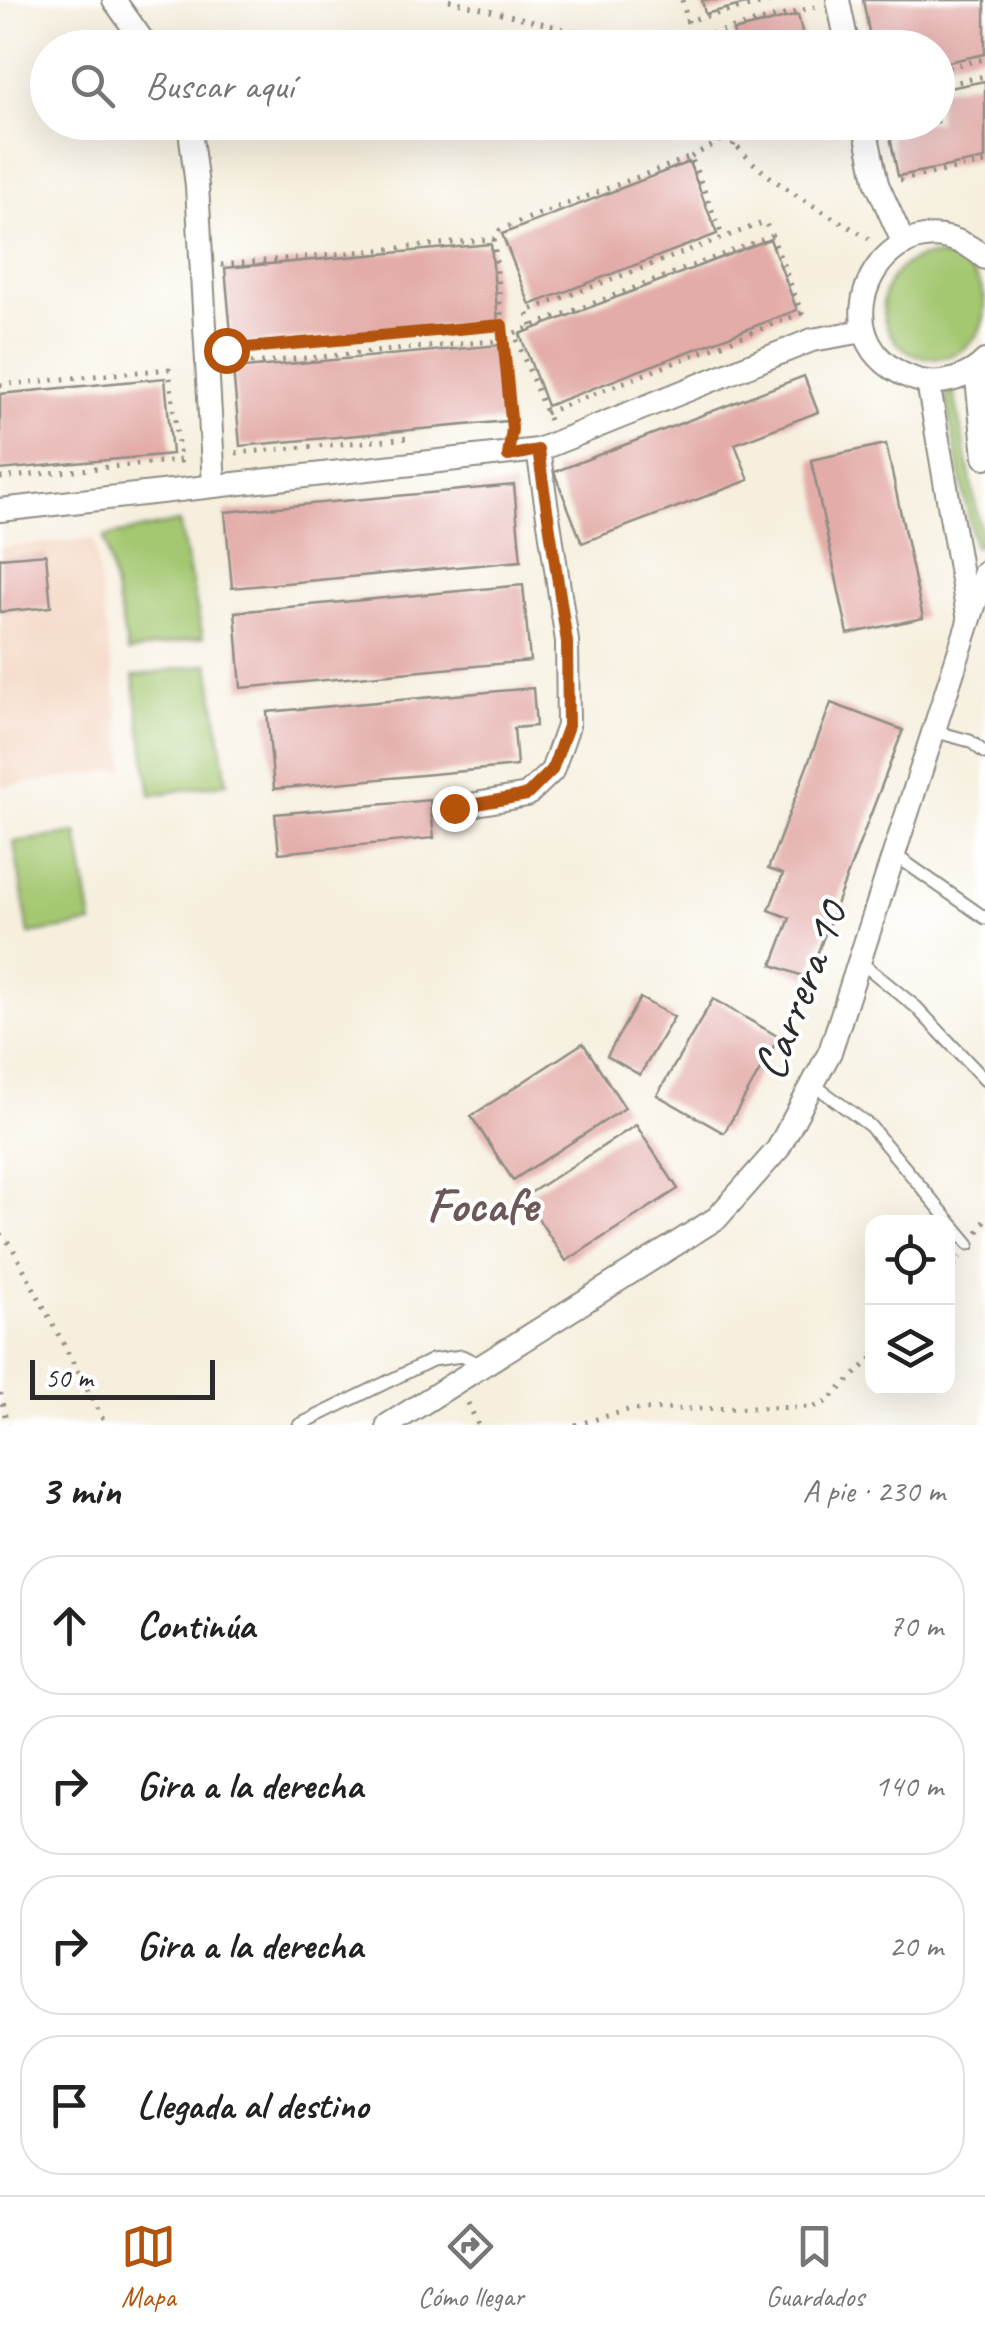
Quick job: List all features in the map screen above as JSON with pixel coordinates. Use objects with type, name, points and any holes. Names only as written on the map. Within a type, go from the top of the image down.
[{"type":"street","points":[[114,0],[135,30]]},
{"type":"street","points":[[838,0],[844,30]]},
{"type":"street","points":[[192,140],[198,186],[214,484]]},
{"type":"street","points":[[867,140],[876,184],[897,248]]},
{"type":"street","points":[[985,258],[971,246],[944,236],[897,248],[870,274],[861,302],[864,331],[878,356],[900,374],[928,382],[956,380],[981,365],[985,457]]},
{"type":"street","points":[[0,510],[538,450],[564,443],[812,340],[864,331]]},
{"type":"street","points":[[928,382],[977,621]]},
{"type":"street","points":[[454,808],[527,795],[552,770],[568,726],[567,642],[538,450]]},
{"type":"street","name":"Carrera 10","points":[[388,1425],[717,1218],[778,1149],[830,1052],[858,960],[977,621],[985,572]]},
{"type":"lane","points":[[936,732],[970,741],[985,753]]},
{"type":"lane","points":[[894,855],[985,918]]},
{"type":"lane","points":[[858,960],[916,1007],[985,1080]]},
{"type":"lane","points":[[813,1084],[870,1126],[969,1244]]},
{"type":"lane","points":[[299,1425],[432,1360],[462,1356],[482,1366]]},
{"type":"path","points":[[450,0],[568,30]]},
{"type":"path","points":[[682,0],[688,30]]},
{"type":"path","points":[[685,21],[778,0]]},
{"type":"path","points":[[726,30],[838,0]]},
{"type":"path","points":[[955,65],[985,59]]},
{"type":"path","points":[[955,82],[985,76]]},
{"type":"path","points":[[508,456],[512,429],[494,240],[500,230],[692,157],[723,140]]},
{"type":"path","points":[[730,140],[757,166],[897,248]]},
{"type":"path","points":[[733,146],[736,140]]},
{"type":"path","points":[[692,157],[723,238]]},
{"type":"path","points":[[876,184],[985,163]]},
{"type":"path","points":[[532,326],[527,311],[765,222],[812,340]]},
{"type":"path","points":[[564,443],[544,413],[514,333],[772,236]]},
{"type":"path","points":[[218,265],[494,240]]},
{"type":"path","points":[[544,413],[802,313]]},
{"type":"path","points":[[226,350],[502,325]]},
{"type":"path","points":[[227,365],[504,340]]},
{"type":"path","points":[[0,385],[169,369],[184,490]]},
{"type":"path","points":[[492,431],[512,429]]},
{"type":"path","points":[[236,453],[414,438]]},
{"type":"path","points":[[0,478],[180,460]]},
{"type":"path","points":[[0,1234],[11,1245],[106,1425]]},
{"type":"path","points":[[574,1425],[628,1410],[814,1407],[828,1402],[865,1365]]},
{"type":"path","points":[[0,1393],[7,1425]]},
{"type":"shaded area","points":[[94,539],[126,769],[0,787],[0,547]]},
{"type":"green space","points":[[934,256],[954,260],[970,271],[981,287],[985,307],[981,327],[970,343],[954,354],[934,358],[914,354],[898,343],[887,327],[883,307],[887,287],[898,271],[914,260]]},
{"type":"green space","points":[[954,393],[983,544],[974,546],[945,394]]},
{"type":"green space","points":[[179,522],[203,637],[128,652],[104,537]]},
{"type":"green space","points":[[209,664],[227,783],[151,795],[133,676]]},
{"type":"green space","points":[[77,833],[92,924],[29,934],[14,842]]},
{"type":"building","points":[[702,0],[758,0],[758,1],[705,14]]},
{"type":"building","points":[[863,0],[985,0],[985,54],[955,60],[955,30],[869,30]]},
{"type":"building","points":[[798,15],[802,30],[737,30]]},
{"type":"building","points":[[985,81],[985,159],[898,176],[891,140],[955,140],[955,87]]},
{"type":"building","points":[[689,162],[717,234],[530,305],[502,234]]},
{"type":"building","points":[[770,239],[797,310],[547,406],[520,334]]},
{"type":"building","points":[[491,244],[498,321],[232,345],[225,268]]},
{"type":"building","points":[[500,345],[507,421],[240,446],[233,369]]},
{"type":"building","points":[[804,376],[818,412],[735,444],[749,480],[582,543],[554,472]]},
{"type":"building","points":[[165,378],[172,454],[0,470],[0,394]]},
{"type":"building","points":[[886,444],[923,618],[848,634],[811,460]]},
{"type":"building","points":[[514,485],[521,561],[232,588],[225,512]]},
{"type":"building","points":[[46,554],[51,607],[0,612],[0,558]]},
{"type":"building","points":[[523,585],[530,661],[241,688],[235,612]]},
{"type":"building","points":[[533,688],[536,726],[514,728],[517,766],[274,789],[267,712]]},
{"type":"building","points":[[831,703],[903,730],[808,978],[772,965],[790,918],[769,910],[783,874],[768,869]]},
{"type":"building","points":[[430,800],[434,838],[279,853],[275,814]]},
{"type":"building","points":[[640,998],[674,1017],[640,1075],[607,1056]]},
{"type":"building","points":[[713,999],[779,1037],[724,1133],[657,1095]]},
{"type":"building","points":[[583,1043],[625,1108],[513,1180],[471,1116]]},
{"type":"building","points":[[636,1125],[678,1189],[566,1261],[524,1197]]},
{"type":"district","name":"Focafe","points":[[482,1203]]},
{"type":"route","points":[[226,350],[502,325],[512,429],[508,456],[538,450],[567,642],[568,726],[552,770],[527,795],[454,808]]}]
